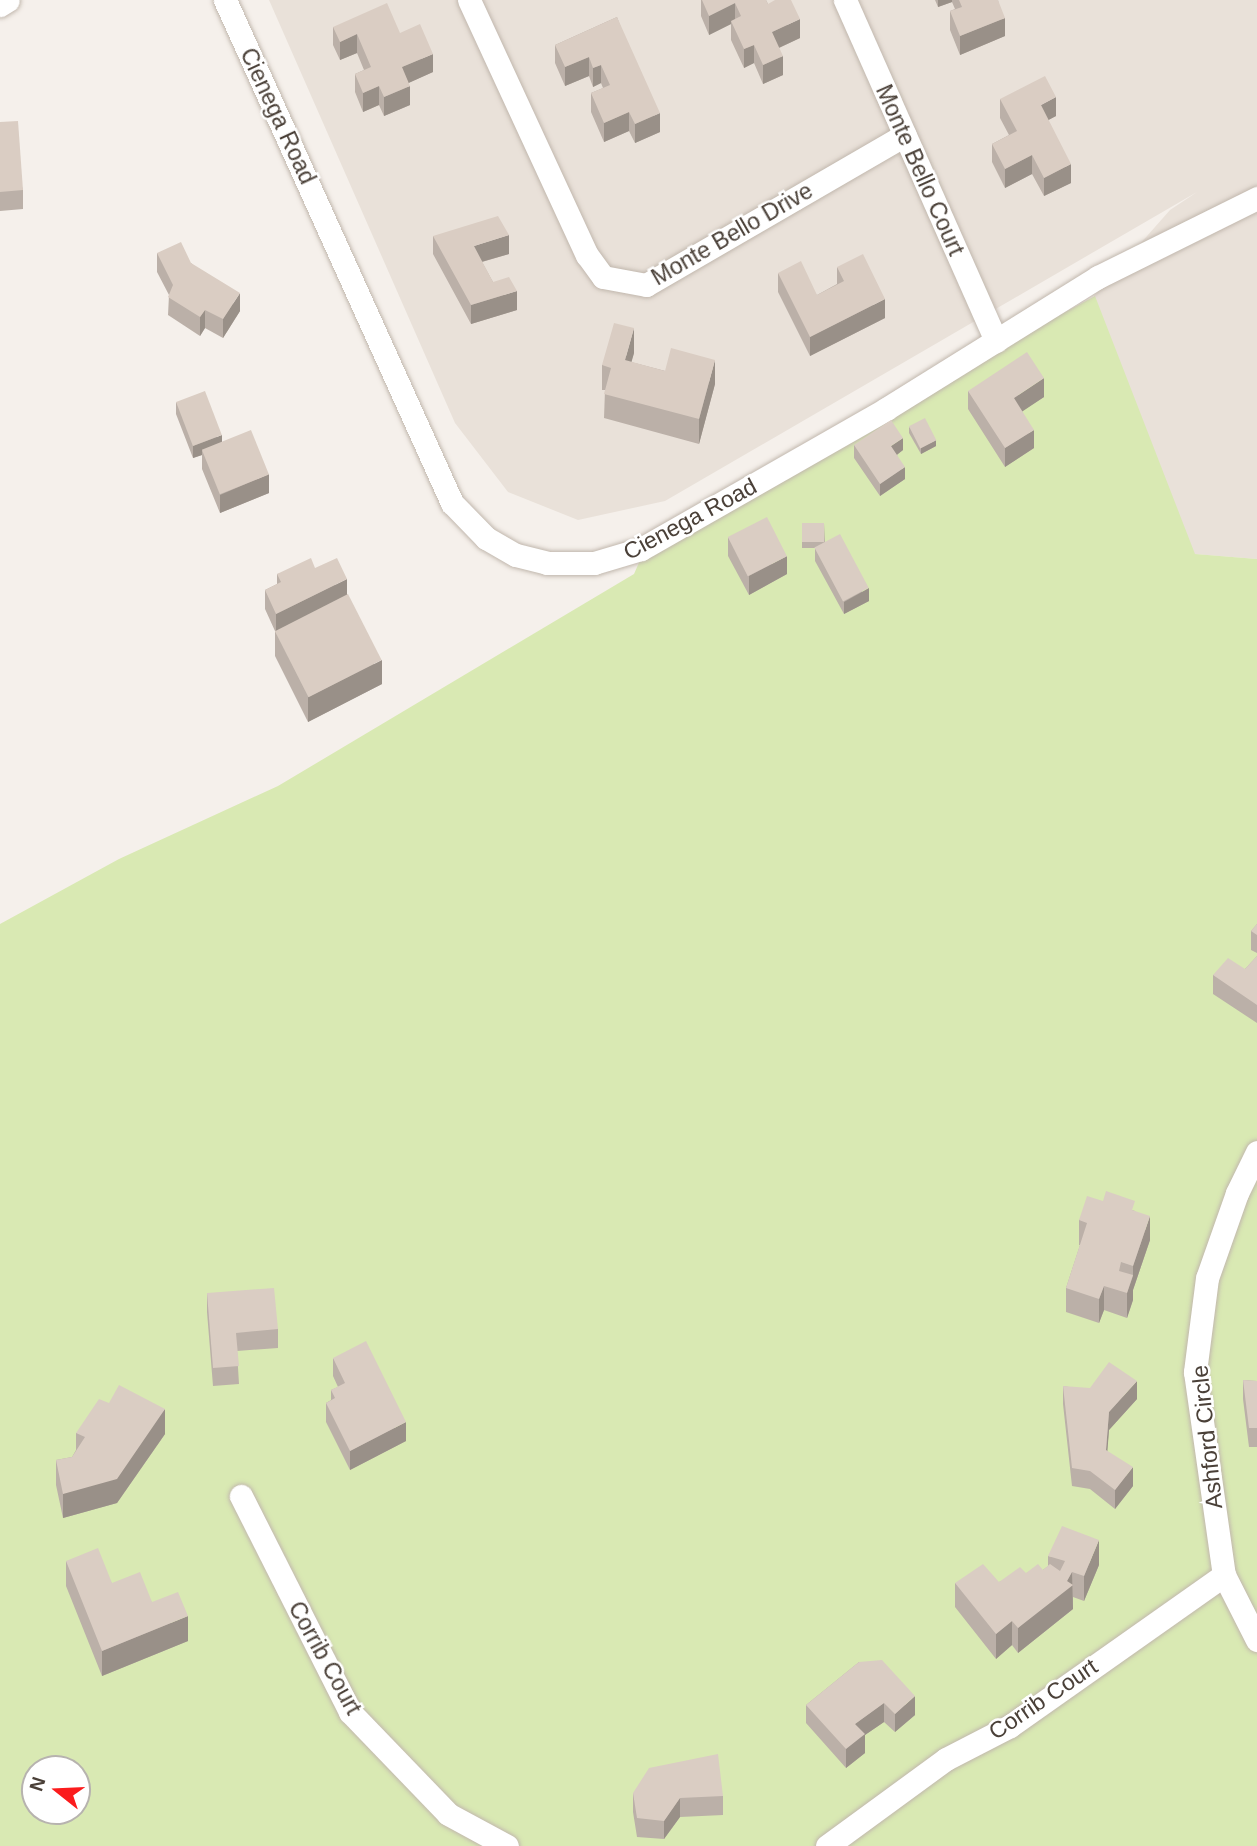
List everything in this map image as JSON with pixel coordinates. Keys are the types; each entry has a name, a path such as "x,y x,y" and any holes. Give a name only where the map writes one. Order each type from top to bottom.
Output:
{"street":[{"path":"0,5 8,0"},
{"name":"Cienega Road","path":"225,0 443,487 471,527 516,555 576,565 640,549 738,496 1166,239 1257,198"},
{"name":"Monte Bello Drive","path":"469,0 587,255 603,277 646,285 905,135"},
{"name":"Monte Bello Court","path":"845,0 996,341"},
{"name":"Ashford Circle","path":"1257,1152 1237,1193 1207,1278 1195,1372 1224,1575 1257,1640"},
{"name":"Corrib Court","path":"241,1496 350,1712 448,1814 507,1846"},
{"name":"Corrib Court","path":"827,1846 946,1759 1010,1726 1224,1575"}],"shaded area":[{"path":"269,0 1257,0 1257,559 1194,554 1094,296 1170,210 1197,192 665,501 578,520 508,492 455,423"}],"green space":[{"path":"1095,296 1195,554 1257,559 1257,1846 0,1846 0,924 119,859 278,786 634,574 651,535"}],"building":[{"path":"702,0 766,0 768,4 775,0 791,0 800,19 772,32 783,56 763,65 754,45 744,49 731,21 741,16 735,3 709,16"},
{"path":"959,0 998,0 1005,18 960,36 950,11 962,7"},
{"path":"387,3 400,33 420,24 433,54 402,67 410,86 384,97 379,86 363,93 355,74 371,67 357,34 340,42 333,27"},
{"path":"617,17 660,113 635,124 629,112 604,123 591,93 610,85 601,65 593,68 589,57 565,67 555,45"},
{"path":"1045,76 1056,97 1041,105 1071,164 1044,178 1032,155 1005,169 992,144 1017,131 1000,99"},
{"path":"18,121 23,190 0,192 0,122"},
{"path":"498,216 509,235 474,246 493,282 509,277 517,291 471,305 433,236"},
{"path":"181,242 191,263 240,293 223,319 205,310 200,317 168,297 173,285 157,253"},
{"path":"863,254 885,299 810,337 778,273 801,261 817,295 844,281 837,267"},
{"path":"614,323 634,328 625,360 665,371 671,348 715,360 699,419 604,394 611,368 602,365"},
{"path":"1027,352 1044,378 1014,398 1034,430 1005,448 968,391"},
{"path":"205,391 222,435 193,446 176,402"},
{"path":"925,418 936,440 920,448 909,426"},
{"path":"891,420 903,438 891,446 905,467 880,484 854,445"},
{"path":"251,430 269,475 220,494 202,450"},
{"path":"767,517 787,556 748,576 728,537"},
{"path":"802,523 824,523 824,542 802,542"},
{"path":"840,534 869,588 843,601 814,548"},
{"path":"311,558 315,568 337,558 347,579 276,614 265,590 281,582 277,574"},
{"path":"348,594 382,660 309,697 275,631"},
{"path":"1257,924 1257,935 1251,931"},
{"path":"1257,956 1257,1005 1213,975 1228,958 1245,969"},
{"path":"1106,1191 1135,1201 1132,1210 1150,1216 1133,1266 1121,1262 1119,1271 1133,1275 1127,1293 1104,1286 1099,1299 1066,1288 1087,1223 1079,1220 1087,1196 1103,1201"},
{"path":"274,1288 278,1329 236,1333 239,1366 213,1368 207,1293"},
{"path":"366,1341 406,1422 350,1451 326,1403 335,1398 331,1390 345,1383 333,1358"},
{"path":"1109,1362 1137,1381 1109,1412 1106,1450 1133,1467 1115,1490 1090,1471 1072,1468 1063,1386 1090,1388"},
{"path":"1243,1380 1257,1381 1257,1428 1249,1428"},
{"path":"119,1385 165,1409 117,1479 63,1494 56,1460 72,1457 85,1437 76,1433 99,1399 109,1403"},
{"path":"1062,1526 1099,1540 1084,1576 1072,1572 1067,1581 1073,1585 1018,1628 1012,1621 996,1634 955,1583 983,1564 999,1582 1020,1567 1026,1573 1038,1564 1043,1570 1050,1564 1060,1571 1065,1561 1048,1556"},
{"path":"98,1548 112,1583 140,1572 152,1602 178,1592 188,1616 102,1651 66,1561"},
{"path":"882,1660 915,1696 895,1714 884,1703 855,1724 865,1734 846,1749 806,1705 859,1662"},
{"path":"718,1754 723,1796 680,1798 664,1821 637,1818 633,1793 649,1768"}]}
